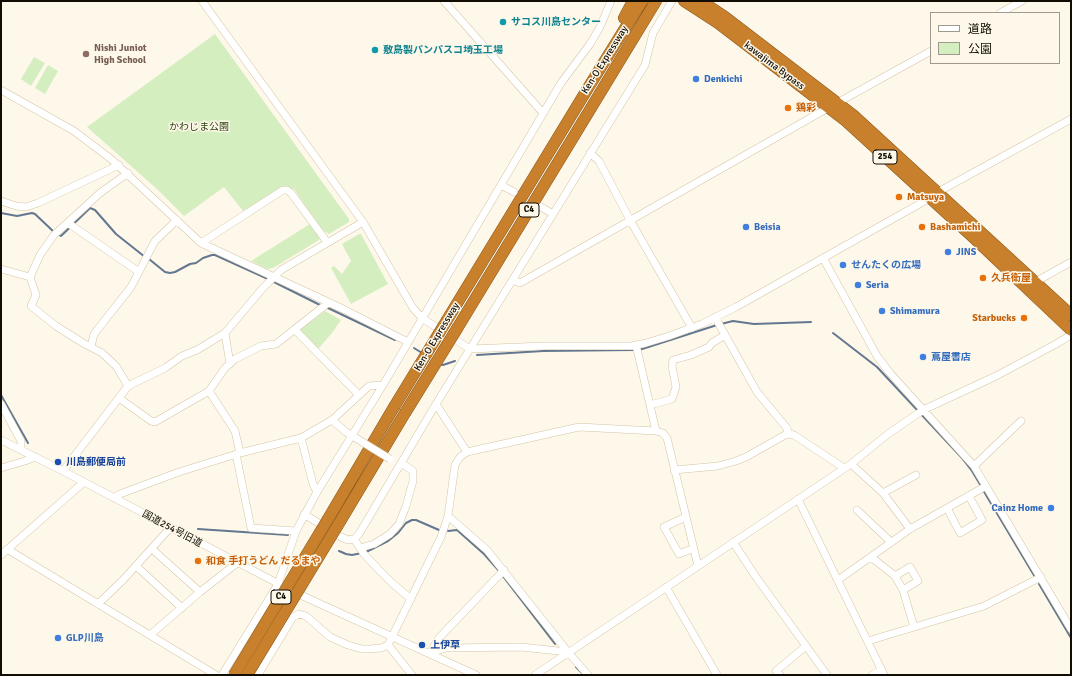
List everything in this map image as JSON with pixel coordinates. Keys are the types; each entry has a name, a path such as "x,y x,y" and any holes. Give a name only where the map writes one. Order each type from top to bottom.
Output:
{"highway":[{"path":"588,88 633,1"},
{"name":"Ken-O Expressway","path":"247,675 333,522 394,408 642,1"},
{"name":"Ken-O Expressway","path":"234,675 405,413 656,1"},
{"name":"C4","path":"622,58 643,33 664,1"},
{"name":"kawajima Bypass","path":"684,1 718,23 833,105 853,115 1071,330"},
{"name":"kawajima Bypass","path":"701,1 725,17 833,105"},
{"name":"kawajima Bypass","path":"934,195 1071,315"}],"street":[{"path":"202,1 363,222 413,308 422,318 470,349 544,346 636,345 692,328 736,307 1071,119"},
{"path":"444,1 543,113"},
{"path":"222,675 278,584 296,531 304,514 383,385 561,83 590,44 600,27 611,1"},
{"path":"304,514 348,540 354,539 363,527 436,404 645,65 653,33 672,1"},
{"path":"1002,12 1022,1"},
{"path":"513,280 520,283 930,52"},
{"path":"1,90 74,131 119,165 201,242 274,277 325,305 408,342"},
{"path":"590,153 599,160 630,220 692,328"},
{"path":"1,200 16,206 26,207 119,165"},
{"path":"128,173 100,193 54,235 40,255 30,277 36,295 31,306 56,326 102,353 116,366 128,386"},
{"path":"501,185 514,192"},
{"path":"201,242 283,190 287,190 291,193 327,242"},
{"path":"541,207 553,214"},
{"path":"91,347 94,334 131,287 155,240 177,220"},
{"path":"63,471 128,386 165,368 182,356 197,350 225,333 240,313 274,277 291,264 363,222"},
{"path":"68,223 139,272"},
{"path":"823,258 877,356 890,373 974,466 1071,629"},
{"path":"1035,282 1071,262"},
{"path":"1,269 30,277"},
{"path":"119,398 151,421 155,422 209,391 230,364 261,346 276,344 325,305"},
{"path":"715,318 757,392 786,427 789,434"},
{"path":"295,330 359,395"},
{"path":"225,333 230,364"},
{"path":"534,675 851,464 888,434 923,410 996,376 1071,335"},
{"path":"650,404 672,399 676,387 672,366 673,360 691,356 726,336"},
{"path":"636,345 656,431"},
{"path":"114,498 120,494 179,472 238,454 301,438 332,420 369,386 383,385"},
{"path":"209,391 235,431 251,528 296,531"},
{"path":"1,404 20,441 22,450"},
{"path":"436,404 467,452"},
{"path":"332,420 352,436 413,471 406,506 399,524 390,534 362,551"},
{"path":"974,466 1021,421"},
{"path":"258,675 292,618 299,614 306,616 330,637 355,648 381,648 388,645 435,551 448,516 455,465 460,457 467,452 579,427 656,431 663,434 666,438 698,566"},
{"path":"674,470 718,466 736,461 789,434 794,435 844,468"},
{"path":"301,438 313,484 317,492"},
{"name":"国道254号旧道","path":"1,440 278,584 476,675"},
{"path":"1,468 35,457"},
{"path":"851,464 883,493 910,529"},
{"path":"883,493 916,475"},
{"path":"1,555 84,482"},
{"path":"838,580 910,529 986,486"},
{"path":"946,508 960,533 982,520 969,496"},
{"path":"798,498 883,672 872,675"},
{"path":"857,510 891,542"},
{"path":"448,516 487,550 502,572 588,675"},
{"path":"686,517 664,527 679,554 694,548"},
{"path":"98,604 136,566 170,528"},
{"path":"354,539 362,551 392,583 411,599"},
{"path":"733,542 756,577 827,675"},
{"path":"7,549 216,675"},
{"path":"152,549 200,592"},
{"path":"871,557 895,576 903,590 914,627"},
{"path":"150,635 200,592 237,563"},
{"path":"136,566 182,608"},
{"path":"895,576 910,567 918,582 903,590"},
{"path":"430,653 439,638 502,572"},
{"path":"868,642 984,606 1041,578"},
{"path":"666,587 717,675"},
{"path":"388,645 412,675"},
{"path":"780,675 776,671 806,646"},
{"path":"430,653 446,648 521,648 568,652"}],"green space":[{"name":"かわじま公園","path":"215,34 349,219 349,222 329,234 322,230 294,189 284,186 243,211 224,187 184,216 158,190 87,127"},
{"path":"34,57 45,63 31,86 21,79"},
{"path":"48,65 58,71 45,94 35,88"},
{"path":"310,224 320,237 319,240 273,268 267,269 251,261"},
{"path":"361,234 388,284 351,304 331,268 334,266 342,274 351,261 342,244"},
{"path":"325,311 341,320 318,349 301,331 301,329"}],"waterway":[{"path":"58,234 61,236 90,208 95,210 116,234 145,257"},
{"path":"1,213 17,216 32,213 35,214 54,232"},
{"path":"149,259 165,272 170,273 190,264 196,263 203,258 215,255 268,279"},
{"path":"272,281 322,306"},
{"path":"326,307 395,340"},
{"path":"721,324 733,321 754,324 811,322"},
{"path":"639,350 717,325"},
{"path":"833,333 877,367 962,458 981,486"},
{"path":"414,348 422,353"},
{"path":"477,355 543,351 634,350"},
{"path":"439,364 443,365 455,361"},
{"path":"1,395 28,443"},
{"path":"983,490 1035,577"},
{"path":"366,552 388,541 398,533 406,523 412,520 416,520 439,530"},
{"path":"198,529 288,535"},
{"path":"448,531 457,530 484,554 500,572"},
{"path":"339,551 352,555 362,553"},
{"path":"502,575 555,644"},
{"path":"1039,584 1071,638"},
{"path":"576,667 582,673"}],"place":[{"name":"サコス川島センター","path":"503,22"},
{"name":"敷島製パンパスコ埼玉工場","path":"375,50"},
{"name":"Nishi Juniot High School","path":"86,54"},
{"name":"Denkichi","path":"696,79"},
{"name":"鶏彩","path":"788,108"},
{"name":"Matsuya","path":"899,197"},
{"name":"Beisia","path":"746,227"},
{"name":"Bashamichi","path":"922,227"},
{"name":"JINS","path":"948,252"},
{"name":"せんたくの広場","path":"843,265"},
{"name":"久兵衛屋","path":"983,278"},
{"name":"Seria","path":"858,285"},
{"name":"Shimamura","path":"882,311"},
{"name":"Starbucks","path":"1024,318"},
{"name":"蔦屋書店","path":"923,357"},
{"name":"川島郵便局前","path":"58,462"},
{"name":"Cainz Home","path":"1051,508"},
{"name":"和食 手打うどん だるまや","path":"198,561"},
{"name":"GLP川島","path":"58,638"},
{"name":"上伊草","path":"422,645"}]}
